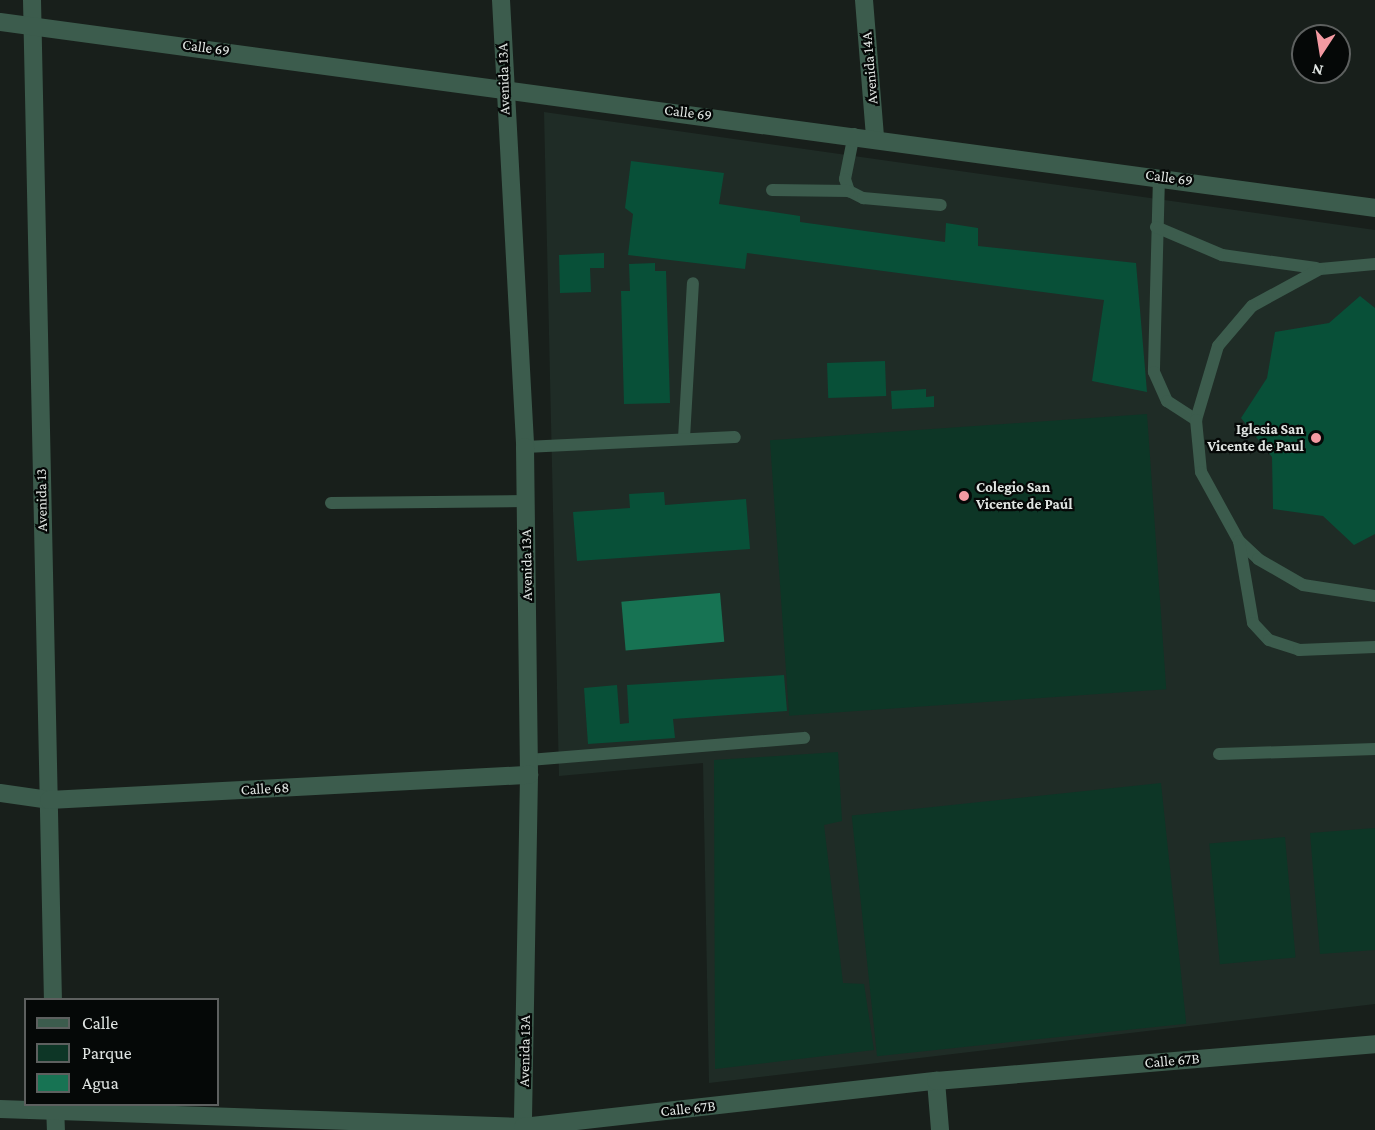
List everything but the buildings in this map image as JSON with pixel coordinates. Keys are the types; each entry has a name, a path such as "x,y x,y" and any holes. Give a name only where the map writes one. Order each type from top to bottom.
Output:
{"street":[{"name":"Avenida 13","path":"32,0 53,998"},
{"name":"Avenida 13A","path":"501,0 525,447 529,767 523,1129"},
{"name":"Avenida 14A","path":"864,0 875,137"},
{"name":"Calle 69","path":"0,22 854,134 1375,208"},
{"name":"Calle 68","path":"0,793 49,800 529,767"},
{"name":"Calle 67B","path":"0,1109 55,1107 244,1125 523,1129 936,1081 1375,1044"},
{"path":"936,1081 940,1130"},
{"path":"55,1107 56,1130"}],"lane":[{"path":"849,191 845,179 854,134"},
{"path":"1159,177 1154,372 1167,401 1196,420"},
{"path":"772,190 849,191 862,198 941,205"},
{"path":"1156,226 1222,255 1320,269 1375,264"},
{"path":"1320,269 1272,290 1233,324 1207,369 1196,420 1202,472 1239,541 1253,623 1269,640 1299,650 1375,646"},
{"path":"684,438 693,283"},
{"path":"525,447 735,437"},
{"path":"331,503 526,501"},
{"path":"1239,541 1303,585 1375,596"},
{"path":"529,767 804,738"},
{"path":"1219,754 1375,749"}],"shaded area":[{"name":"Colegio San Vicente de Paúl","path":"544,112 1375,230 1375,1004 709,1083 703,763 559,776"}],"green space":[{"path":"1147,414 1166,689 789,716 770,440"},
{"path":"838,752 842,821 824,825 843,983 864,984 874,1050 715,1069 714,760"},
{"path":"1161,783 1186,1024 877,1056 852,816"},
{"path":"1375,828 1375,950 1320,954 1310,833"},
{"path":"1285,837 1296,958 1220,964 1209,844"}],"water":[{"path":"720,593 724,642 626,650 621,602"}],"place":[{"name":"Iglesia San Vicente de Paul","path":"1316,438"},
{"name":"Colegio San Vicente de Paúl","path":"964,496"}]}
